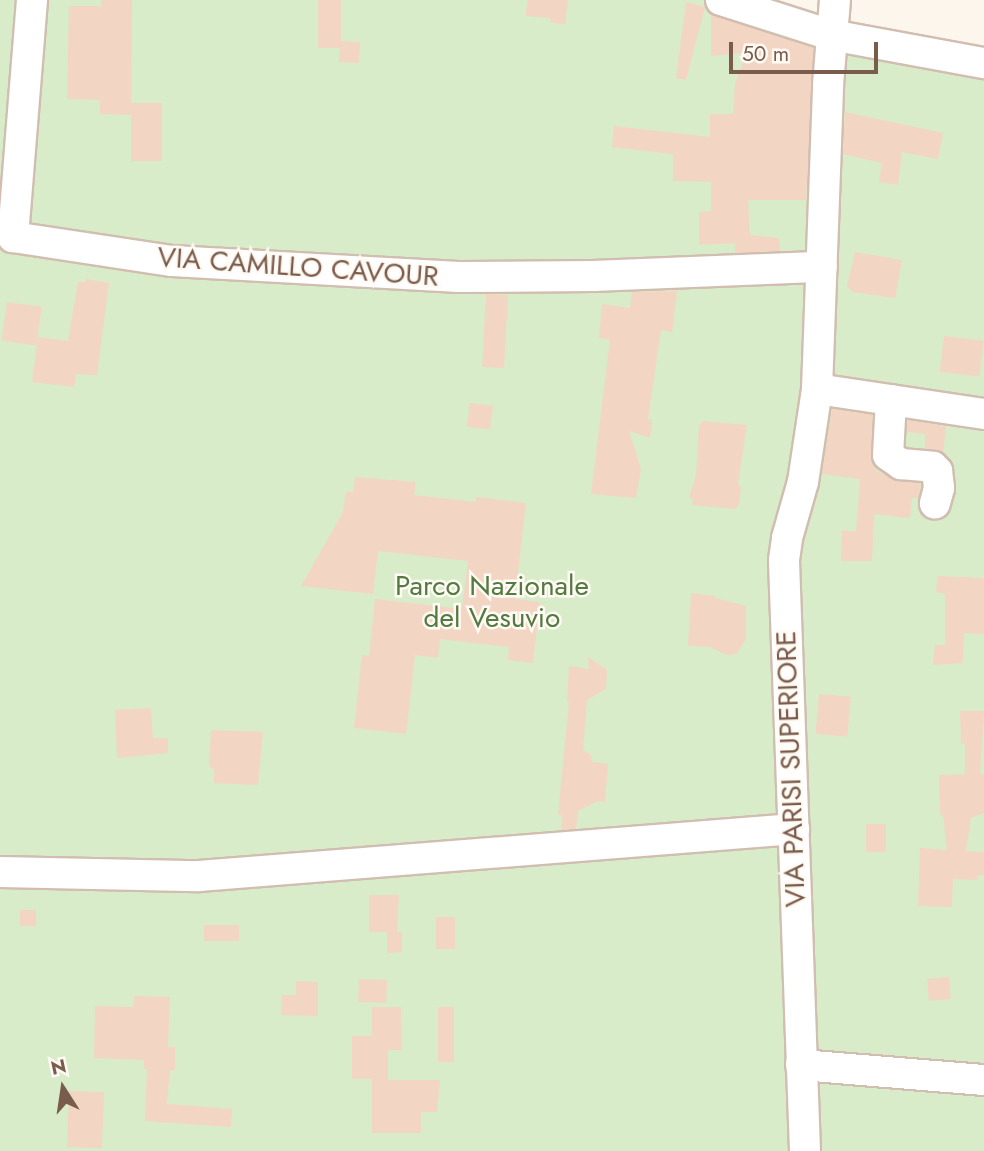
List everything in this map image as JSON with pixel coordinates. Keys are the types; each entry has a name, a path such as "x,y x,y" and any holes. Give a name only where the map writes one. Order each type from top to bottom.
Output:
{"street":[{"name":"VIA CAMILLO CAVOUR","path":"32,0 6,237 172,261 458,277 593,276 822,267"},
{"path":"721,0 831,35 984,63"},
{"name":"VIA PARISI SUPERIORE","path":"805,1151 784,560 787,538 803,482 817,389 831,35 835,0"},
{"path":"817,389 984,414"},
{"path":"891,400 876,456 901,464 933,467 937,471 939,488 935,503"},
{"path":"0,873 199,876 794,829"},
{"path":"801,1065 984,1080"}],"green space":[{"name":"Parco Nazionale del Vesuvio","path":"0,0 708,0 984,52 984,1151 0,1151"}],"building":[{"path":"101,0 132,0 131,103 162,103 162,161 131,161 131,115 100,114 100,100 67,99 69,6 101,6"},
{"path":"318,0 341,0 341,48 318,48"},
{"path":"528,0 568,0 565,24 551,23 550,18 525,16"},
{"path":"686,2 705,7 686,80 676,78"},
{"path":"711,14 814,48 806,200 748,200 750,235 779,238 780,251 735,253 735,243 699,245 699,212 711,211 711,182 673,181 673,154 612,147 614,126 710,137 710,114 733,114 735,84 746,53 711,56"},
{"path":"340,41 360,42 359,63 339,62"},
{"path":"845,112 943,133 938,159 902,152 898,185 879,182 882,163 843,154"},
{"path":"855,252 902,260 895,298 852,292 847,286"},
{"path":"86,279 109,283 97,375 76,374 74,387 32,382 38,337 68,341 78,282 86,282"},
{"path":"677,291 672,332 661,330 648,419 652,420 650,438 629,431 641,469 636,498 591,494 610,340 599,338 602,304 630,308 632,292"},
{"path":"486,294 508,295 504,368 482,367"},
{"path":"7,302 42,307 36,345 2,341"},
{"path":"944,336 984,341 979,377 940,372"},
{"path":"470,403 493,406 490,430 467,427"},
{"path":"832,409 873,415 871,454 876,471 899,481 921,483 918,498 912,498 910,518 874,514 872,561 841,561 842,530 856,532 860,479 822,474"},
{"path":"907,420 946,426 943,454 925,449 925,434 907,432"},
{"path":"703,421 747,425 738,483 741,488 739,504 735,509 692,505 693,499 689,498 696,475 699,425"},
{"path":"355,477 416,482 414,495 476,502 476,497 526,503 515,599 540,602 533,663 508,660 509,647 440,639 438,658 415,655 406,734 354,728 362,655 369,656 375,599 462,609 468,561 378,551 373,594 301,586 343,512 346,492 353,492"},
{"path":"938,576 984,578 984,634 964,633 963,663 933,665 935,645 945,645 945,594 936,592"},
{"path":"691,593 715,596 746,606 746,639 736,654 727,655 710,647 688,646"},
{"path":"588,657 607,670 606,689 587,700 583,750 591,755 592,762 608,764 605,802 598,801 578,811 576,829 561,830 562,816 558,814 569,702 569,666 589,669"},
{"path":"819,694 851,697 847,737 816,734"},
{"path":"151,708 153,738 168,738 168,753 117,758 115,710"},
{"path":"960,711 984,711 980,774 984,774 984,813 971,818 966,851 984,852 984,875 977,875 977,880 953,879 952,907 918,906 920,848 947,850 943,815 940,815 939,775 965,774 965,744 961,744"},
{"path":"211,730 263,732 258,785 214,783 214,770 209,766"},
{"path":"866,824 886,824 886,852 866,852"},
{"path":"369,895 399,895 397,932 402,932 402,952 387,953 387,932 369,932"},
{"path":"20,910 36,910 36,926 20,926"},
{"path":"436,917 455,917 455,949 436,949"},
{"path":"204,925 239,925 239,941 204,941"},
{"path":"949,977 951,999 929,1001 927,979"},
{"path":"359,979 387,980 386,1003 358,1002"},
{"path":"296,981 318,982 318,1016 281,1015 282,995 296,995"},
{"path":"134,996 170,997 168,1047 175,1047 175,1070 170,1070 167,1104 232,1109 231,1127 145,1121 147,1069 144,1069 144,1060 94,1058 95,1006 133,1007"},
{"path":"372,1007 401,1007 402,1050 388,1050 388,1080 440,1080 437,1112 421,1112 421,1133 372,1133 372,1079 352,1079 352,1036 372,1036"},
{"path":"438,1007 454,1007 454,1062 438,1062"},
{"path":"69,1091 104,1092 102,1148 67,1147"}]}
